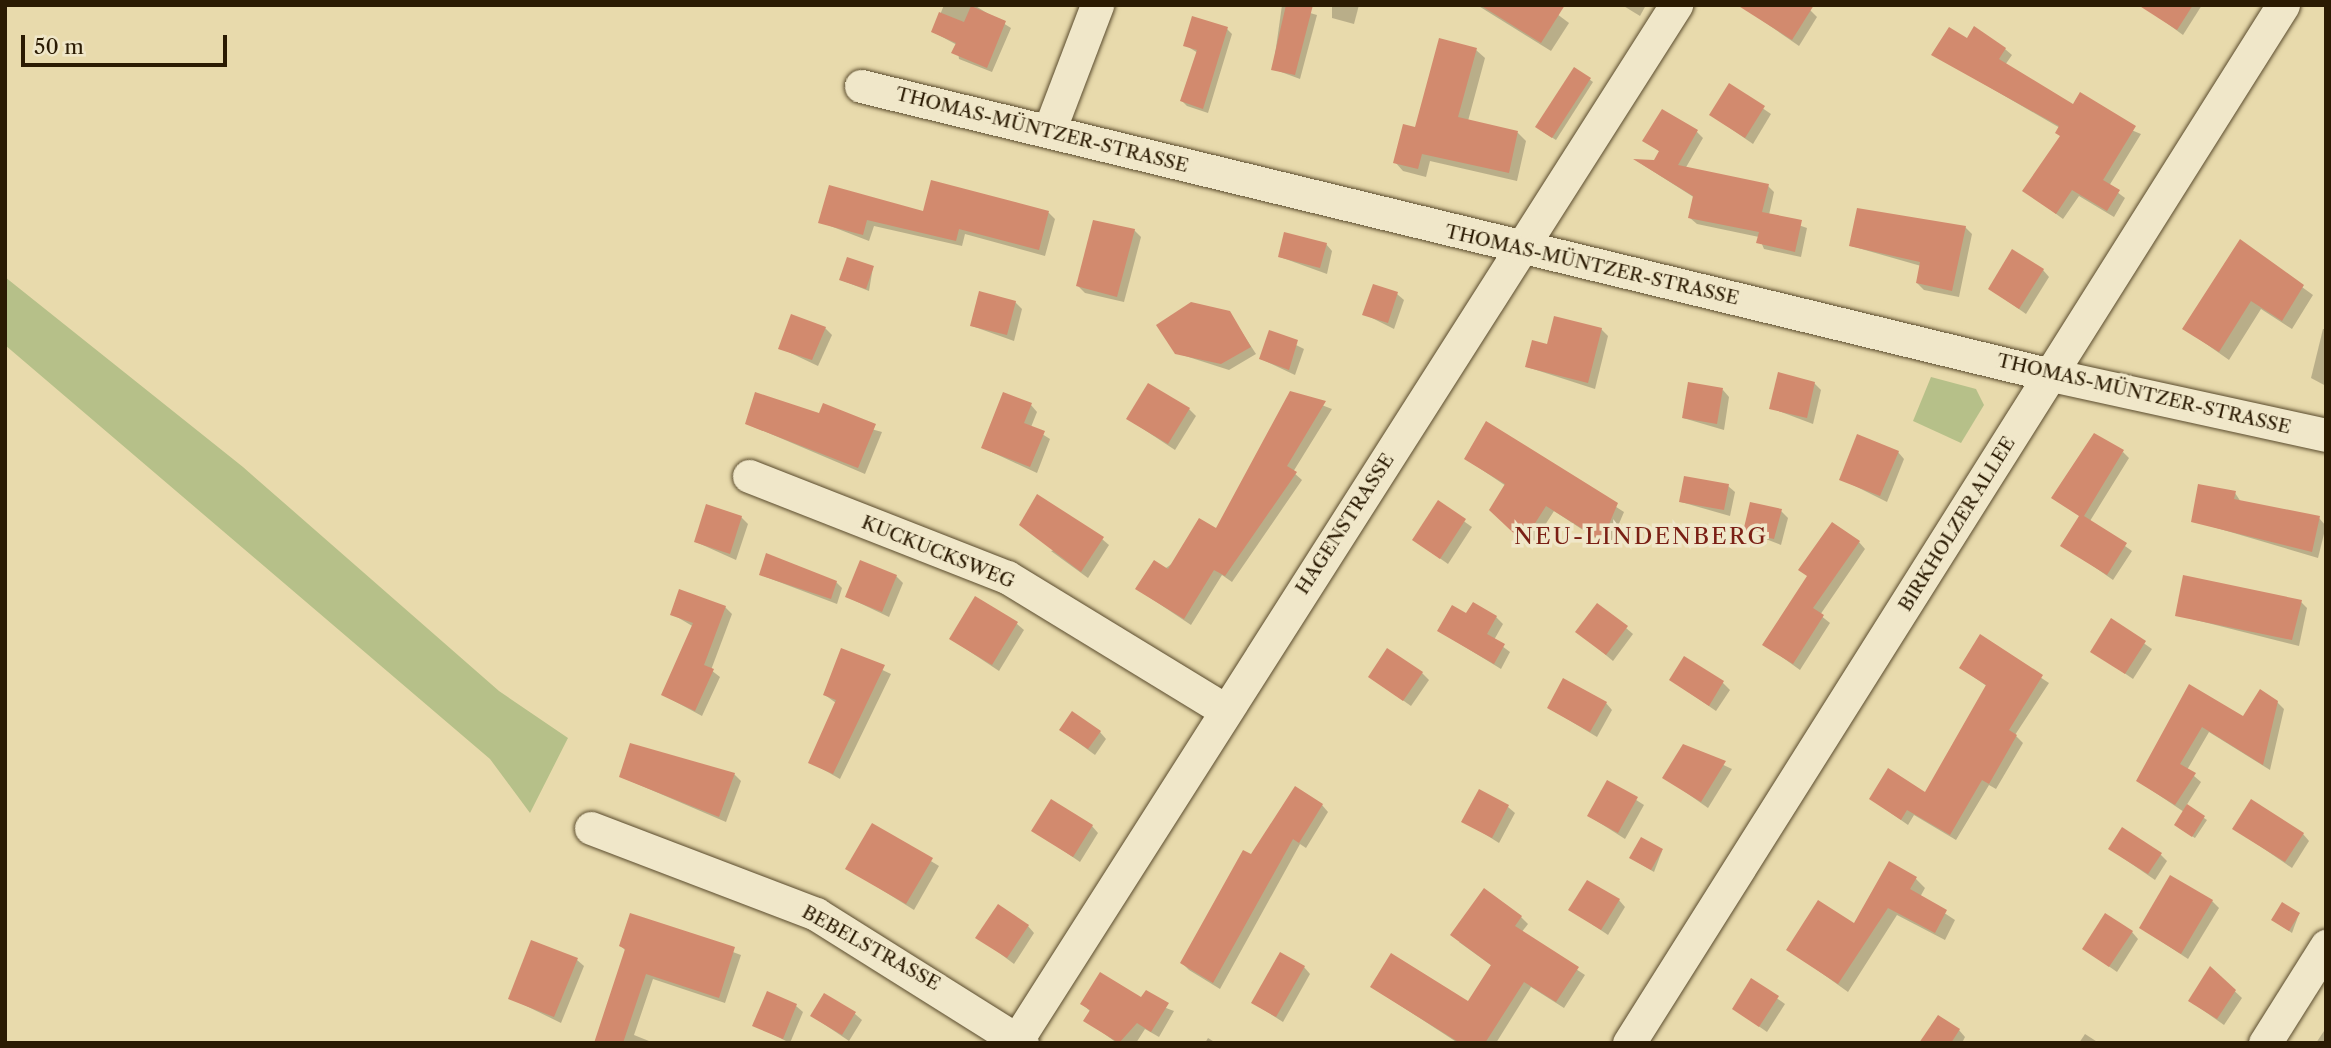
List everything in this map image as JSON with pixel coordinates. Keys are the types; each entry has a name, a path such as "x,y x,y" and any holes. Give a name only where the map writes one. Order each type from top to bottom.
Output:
{"street":[{"path":"1049,131 1097,5"},
{"name":"HAGENSTRASSE","path":"1018,1042 1225,710 1676,5"},
{"name":"BIRKHOLZER ALLEE","path":"1629,1043 2283,5"},
{"name":"THOMAS-MÜNTZER-STRASSE","path":"861,86 2051,375 2326,435"},
{"name":"KUCKUCKSWEG","path":"749,477 1007,577 1225,710"},
{"name":"BEBELSTRASSE","path":"591,828 816,914 1018,1042"},
{"path":"2265,1043 2326,946"}],"green space":[{"path":"5,277 243,467 499,691 568,738 530,813 490,759 5,345"},
{"path":"1931,377 1976,389 1984,405 1961,443 1913,421"}],"building":[{"path":"1286,5 1313,5 1295,75 1271,70"},
{"path":"1480,5 1565,5 1541,43"},
{"path":"1737,5 1814,5 1792,40"},
{"path":"2138,5 2193,5 2177,30"},
{"path":"971,6 1006,21 987,68 951,53 956,43 931,32 939,12 964,22"},
{"path":"1192,16 1228,27 1203,109 1180,101 1197,50 1183,46"},
{"path":"1974,26 2006,48 1999,59 2073,104 2080,92 2136,126 2103,180 2120,190 2107,211 2072,190 2056,214 2022,191 2060,136 2055,133 2059,126 1931,55 1949,27 1967,38"},
{"path":"1439,38 1477,48 1458,117 1518,131 1509,173 1422,154 1418,169 1393,163 1403,124 1415,127"},
{"path":"1574,67 1591,78 1552,138 1535,127"},
{"path":"1729,83 1765,106 1745,138 1709,115"},
{"path":"1662,109 1698,130 1678,165 1769,184 1762,212 1802,220 1795,252 1756,243 1759,232 1688,218 1693,196 1633,159 1654,160 1659,151 1642,141"},
{"path":"931,180 1049,211 1039,250 959,229 956,241 867,220 863,235 818,223 829,185 923,211"},
{"path":"1857,208 1966,226 1952,291 1916,283 1920,262 1849,246"},
{"path":"1093,220 1135,229 1117,297 1076,286"},
{"path":"1284,232 1327,243 1320,268 1278,257"},
{"path":"2240,239 2304,285 2282,321 2251,301 2219,352 2182,329"},
{"path":"2012,249 2044,269 2019,309 1988,289"},
{"path":"847,257 874,266 866,289 839,280"},
{"path":"1373,284 1398,292 1388,323 1362,315"},
{"path":"979,291 1016,301 1007,335 970,326"},
{"path":"1191,302 1230,311 1251,347 1221,364 1175,354 1156,325"},
{"path":"791,314 826,327 812,360 778,349"},
{"path":"1554,316 1602,328 1588,383 1525,367 1532,340 1547,344"},
{"path":"1269,330 1298,340 1289,370 1259,359"},
{"path":"1778,372 1815,382 1807,418 1769,409"},
{"path":"1688,382 1723,388 1717,424 1682,418"},
{"path":"1148,383 1190,408 1168,444 1126,419"},
{"path":"1290,391 1326,401 1287,466 1297,472 1225,576 1214,570 1184,619 1135,589 1154,560 1168,569 1199,518 1216,528"},
{"path":"755,392 819,413 823,403 876,424 858,468 745,424"},
{"path":"1003,392 1032,403 1024,423 1045,431 1030,467 981,448"},
{"path":"1486,421 1618,503 1602,541 1546,506 1523,542 1489,510 1505,484 1464,459"},
{"path":"2094,433 2124,450 2084,516 2127,543 2107,575 2060,546 2079,516 2051,498"},
{"path":"1857,434 1899,451 1880,496 1839,480"},
{"path":"1684,476 1729,484 1724,510 1679,502"},
{"path":"2198,484 2236,491 2234,499 2320,516 2312,552 2191,522"},
{"path":"1037,494 1104,537 1081,572 1019,525"},
{"path":"1438,500 1466,519 1440,559 1412,540"},
{"path":"1750,502 1782,509 1774,539 1743,532"},
{"path":"706,504 742,516 730,554 694,542"},
{"path":"1832,522 1860,541 1813,608 1824,615 1793,664 1762,645 1807,576 1798,570"},
{"path":"766,553 837,581 831,599 759,575"},
{"path":"860,560 897,575 882,612 845,597"},
{"path":"2183,575 2302,600 2292,640 2175,616"},
{"path":"679,589 726,606 704,665 714,669 695,711 661,695 693,623 670,615"},
{"path":"975,596 1018,622 992,665 949,639"},
{"path":"1473,602 1497,616 1487,634 1505,644 1494,664 1437,631 1452,605 1466,613"},
{"path":"1597,603 1628,626 1606,655 1575,632"},
{"path":"2111,618 2146,641 2125,674 2090,652"},
{"path":"1980,634 2043,675 2009,730 2017,735 1989,784 1982,780 1950,835 1907,810 1901,820 1869,799 1888,768 1925,792 1986,685 1959,668"},
{"path":"841,648 885,665 833,774 808,763 836,700 823,695"},
{"path":"1387,648 1423,672 1403,701 1368,677"},
{"path":"1684,656 1724,681 1709,706 1669,680"},
{"path":"1563,678 1607,702 1590,732 1547,708"},
{"path":"2189,684 2243,716 2260,689 2278,701 2263,765 2202,727 2180,764 2196,773 2175,805 2136,781"},
{"path":"1072,711 1101,731 1088,749 1059,730"},
{"path":"630,743 735,773 719,817 619,777"},
{"path":"1683,744 1726,761 1701,802 1662,778"},
{"path":"1607,780 1638,797 1618,833 1587,816"},
{"path":"1295,786 1323,804 1299,843 1293,839 1213,983 1180,963 1243,850 1251,854"},
{"path":"1479,789 1509,805 1492,838 1461,822"},
{"path":"1051,799 1093,825 1073,857 1031,831"},
{"path":"2251,799 2304,833 2285,862 2232,829"},
{"path":"2187,804 2205,816 2192,837 2174,825"},
{"path":"872,823 933,858 906,904 845,869"},
{"path":"2122,827 2162,853 2148,874 2108,849"},
{"path":"1641,837 1663,849 1651,870 1629,858"},
{"path":"1889,861 1917,877 1910,889 1947,910 1935,933 1888,908 1838,984 1786,950 1818,900 1854,923"},
{"path":"2170,875 2213,900 2181,954 2139,928"},
{"path":"1587,880 1620,899 1601,930 1568,910"},
{"path":"1484,888 1522,916 1515,926 1579,967 1556,1002 1524,982 1485,1043 1460,1043 1370,987 1391,953 1468,1001 1491,965 1450,935"},
{"path":"2282,902 2300,913 2289,931 2271,920"},
{"path":"998,904 1029,925 1007,958 975,938"},
{"path":"630,913 735,947 719,998 646,974 623,1043 594,1043 625,949 619,946"},
{"path":"2105,913 2133,931 2109,967 2082,949"},
{"path":"531,940 578,958 554,1017 508,999"},
{"path":"1280,952 1305,966 1276,1017 1251,1003"},
{"path":"2210,966 2236,990 2217,1019 2188,1001"},
{"path":"1100,972 1141,997 1146,990 1169,1003 1151,1032 1137,1023 1119,1043 1083,1021 1090,1010 1080,1004"},
{"path":"1751,978 1779,996 1759,1027 1732,1009"},
{"path":"767,991 797,1004 783,1039 752,1026"},
{"path":"824,993 856,1012 842,1035 810,1016"},
{"path":"1938,1015 1960,1029 1951,1043 1919,1043"}],"district":[{"name":"NEU-LINDENBERG","path":"1641,536"}]}
